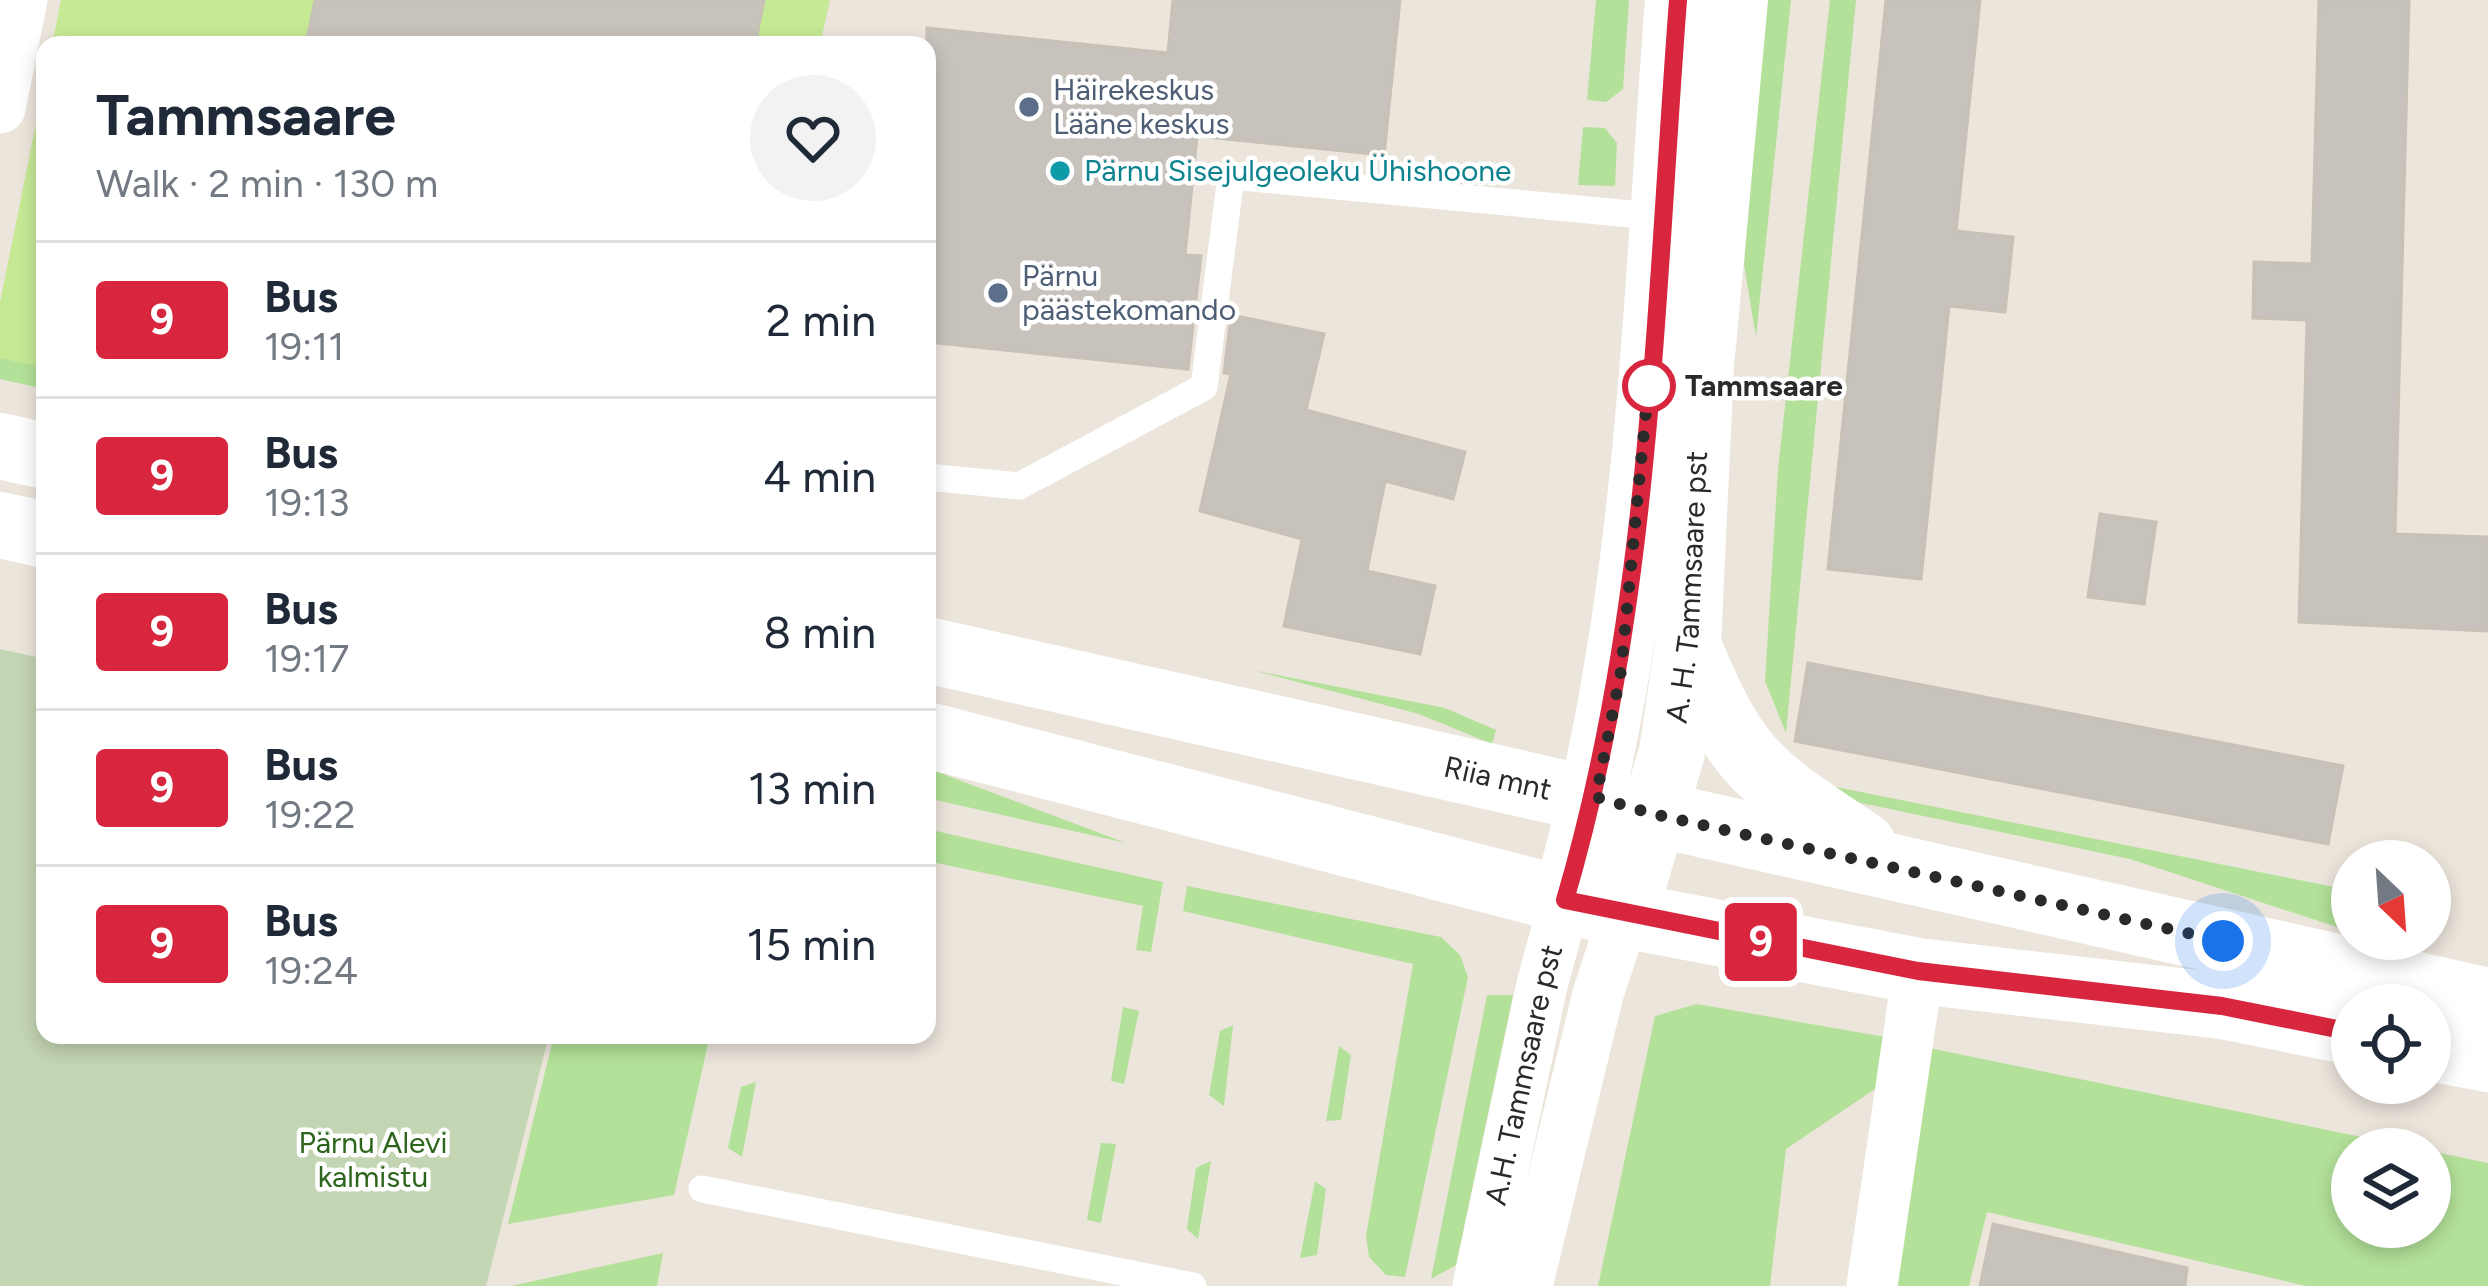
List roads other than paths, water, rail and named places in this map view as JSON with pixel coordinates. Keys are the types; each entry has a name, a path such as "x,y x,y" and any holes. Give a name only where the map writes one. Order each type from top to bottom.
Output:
{"main road":[{"name":"A. H. Tammsaare pst","path":"1624,806 1621,671 1635,558 1678,0"},
{"name":"A. H. Tammsaare pst","path":"1624,806 1672,752 1688,644 1701,366 1736,0"},
{"path":"0,446 36,454"},
{"path":"0,525 36,533"},
{"path":"1688,644 1720,722 1745,759 1796,804 1895,867"},
{"name":"Riia mnt","path":"936,652 2488,1001"},
{"path":"936,737 1594,908 1918,971 2222,1006 2331,1028"},
{"name":"A.H. Tammsaare pst","path":"1594,908 1624,806"},
{"path":"2451,1052 2488,1059"}],"street":[{"path":"0,108 12,18"},
{"name":"A.H. Tammsaare pst","path":"1478,1286 1542,985 1594,908"},
{"name":"A.H. Tammsaare pst","path":"1527,1286 1598,994 1594,908"},
{"path":"1872,1286 1918,971"}],"lane":[{"path":"936,478 1019,486 1204,387 1231,176 1662,217"},
{"path":"702,1189 1147,1282 1192,1286"}],"place":[{"name":"Häirekeskus Lääne keskus","path":"1029,107"},
{"name":"Pärnu Sisejulgeoleku Ühishoone","path":"1060,171"},
{"name":"Pärnu päästekomando","path":"998,293"},
{"name":"Tammsaare","path":"1649,386"}],"park label":[{"name":"Pärnu Alevi kalmistu","path":"373,1160"}]}
